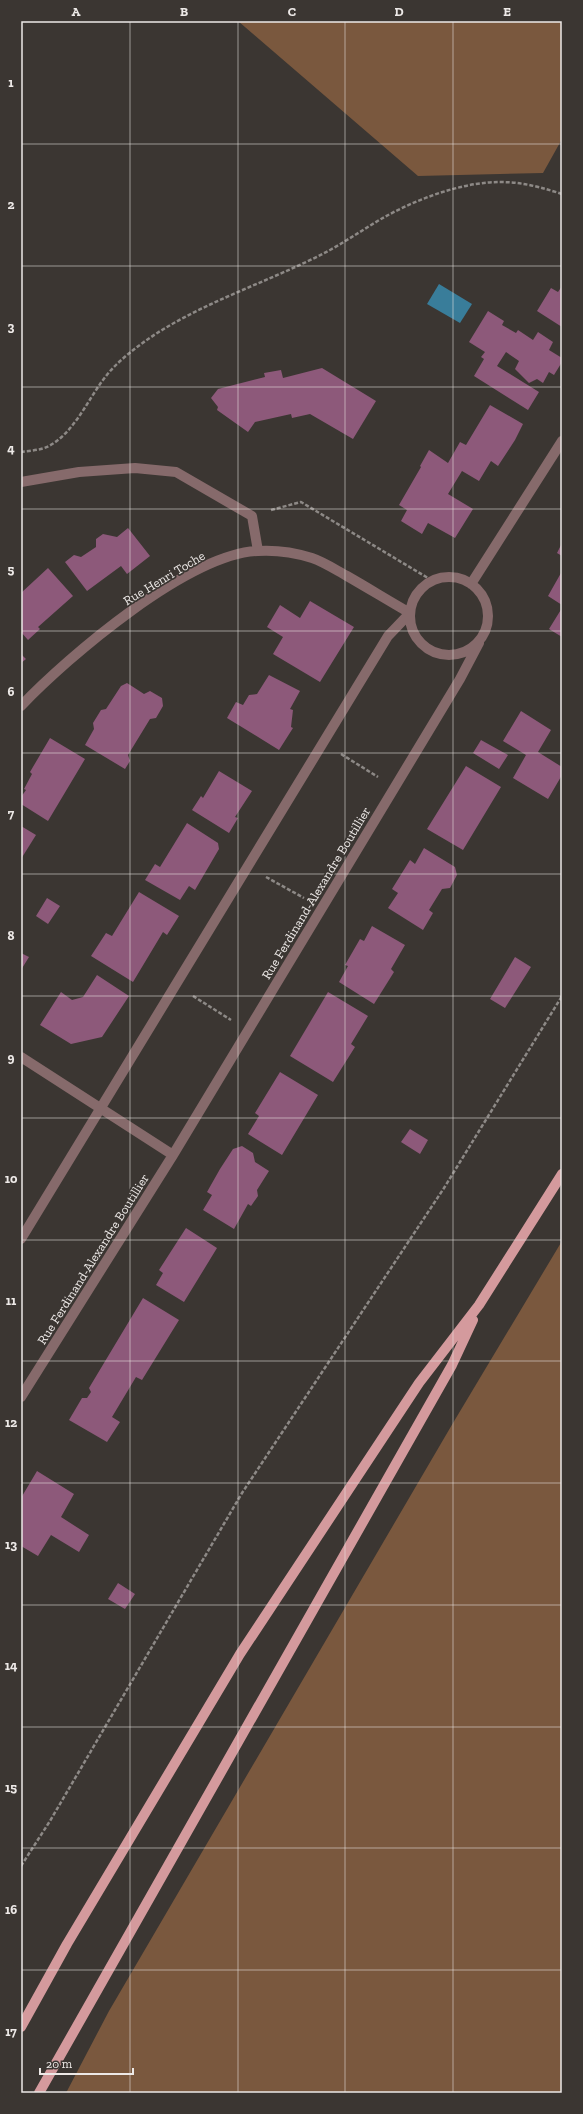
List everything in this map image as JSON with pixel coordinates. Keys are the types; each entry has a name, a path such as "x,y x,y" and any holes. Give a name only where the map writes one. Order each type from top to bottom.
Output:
{"main road":[{"path":"21,2027 67,1944 240,1654 419,1383 479,1305 562,1174"},
{"path":"39,2093 452,1365 479,1305"}],"street":[{"path":"471,584 562,440"},
{"path":"21,482 79,472 135,468 176,472 252,516 258,551"},
{"name":"Rue Henri Toche","path":"21,706 43,683 90,642 143,604 208,564 233,556 258,551 313,558 410,613"},
{"path":"21,1239 388,636 410,613 417,594 424,586 433,581 452,577 471,584 484,597 488,613 487,629 479,643 470,650 457,655 446,656 434,653 422,645 414,634 410,613"},
{"name":"Rue Ferdinand-Alexandre Boutillier","path":"21,1397 173,1155 460,679 479,643"},
{"path":"21,1058 173,1155"}],"path":[{"path":"21,452 49,446 59,438 78,417 117,364 163,331 208,305 263,282 331,250 403,207 458,188 495,182 512,181 531,184 562,194"},
{"path":"252,516 301,502 433,581"},
{"path":"323,744 395,787"},
{"path":"249,866 322,908"},
{"path":"176,985 248,1030"},
{"path":"21,1866 50,1821 126,1693 242,1493 444,1188 562,996"}],"shaded area":[{"path":"238,21 562,21 562,139 543,173 418,176"},
{"path":"562,1241 562,2093 66,2093 109,2011 453,1423"}],"water":[{"path":"439,284 472,304 460,323 427,304"}],"building":[{"path":"562,286 562,327 537,311 551,288 558,292"},
{"path":"488,311 504,321 502,325 516,333 518,330 533,340 538,332 553,342 549,350 562,358 562,362 554,375 549,372 543,383 537,379 529,383 515,369 519,361 506,352 497,366 539,392 528,410 474,376 484,359 481,357 485,352 469,342"},
{"path":"322,368 376,401 353,439 310,414 292,418 291,414 255,422 248,432 217,410 218,407 211,398 218,389 265,377 264,373 281,370 283,378"},
{"path":"490,405 523,424 515,440 498,466 491,461 479,481 462,471 448,494 473,509 455,538 428,523 422,534 401,521 407,510 399,505 429,450 448,463 460,442 466,445"},
{"path":"128,528 150,556 127,574 121,566 87,591 65,562 74,555 81,557 96,547 96,539 103,534 117,537"},
{"path":"562,543 562,556 557,553"},
{"path":"48,568 73,596 38,627 40,629 28,640 21,632 21,593"},
{"path":"561,573 562,574 562,605 548,596"},
{"path":"310,601 354,627 320,682 273,654 283,637 267,627 280,605 300,618"},
{"path":"562,608 562,637 549,629"},
{"path":"21,654 26,659 21,663"},
{"path":"269,675 300,691 290,709 293,710 291,727 293,728 279,750 227,718 236,702 243,705 249,695 257,694"},
{"path":"127,683 144,694 150,691 162,698 163,706 156,718 150,719 128,755 130,761 125,769 85,745 94,729 93,723 101,710 106,709 121,686"},
{"path":"521,711 551,730 538,752 562,767 562,775 548,799 513,778 526,755 503,741"},
{"path":"50,738 85,759 48,821 21,804 21,797 26,790 24,789 32,774 30,772"},
{"path":"481,740 508,755 499,769 473,753"},
{"path":"466,766 501,787 463,850 427,829"},
{"path":"219,771 252,791 235,817 238,818 229,833 192,810 201,796 203,798"},
{"path":"187,823 218,843 219,849 195,890 189,886 180,900 145,880 155,864 160,867"},
{"path":"21,826 36,835 21,859"},
{"path":"424,848 455,867 457,875 450,888 442,889 429,910 433,913 423,930 388,908 398,893 392,889 410,860 415,864"},
{"path":"139,892 179,916 167,935 163,932 133,982 91,956 106,933 112,936"},
{"path":"47,898 60,906 48,924 36,916"},
{"path":"372,926 405,945 391,969 394,972 374,1004 339,982 348,966 345,965 360,939 364,941"},
{"path":"21,953 29,957 21,970"},
{"path":"515,957 531,967 505,1008 490,999"},
{"path":"97,975 129,996 102,1037 71,1044 40,1025 61,992 72,1000 83,997"},
{"path":"328,992 368,1016 351,1044 355,1047 333,1082 290,1056"},
{"path":"280,1072 318,1095 282,1155 248,1134 259,1116 255,1113"},
{"path":"410,1129 428,1140 420,1154 401,1142"},
{"path":"242,1146 253,1153 255,1162 269,1171 257,1190 258,1196 251,1206 248,1204 234,1229 203,1210 212,1195 207,1192 220,1169 233,1149"},
{"path":"186,1228 217,1248 184,1302 156,1285 163,1273 159,1270"},
{"path":"143,1298 179,1320 142,1380 136,1377 112,1417 120,1422 107,1442 69,1420 82,1398 87,1398 91,1392 89,1388"},
{"path":"37,1471 74,1494 61,1517 89,1535 79,1552 51,1535 38,1556 21,1546 21,1498"},
{"path":"118,1583 135,1594 125,1609 108,1599"}]}
